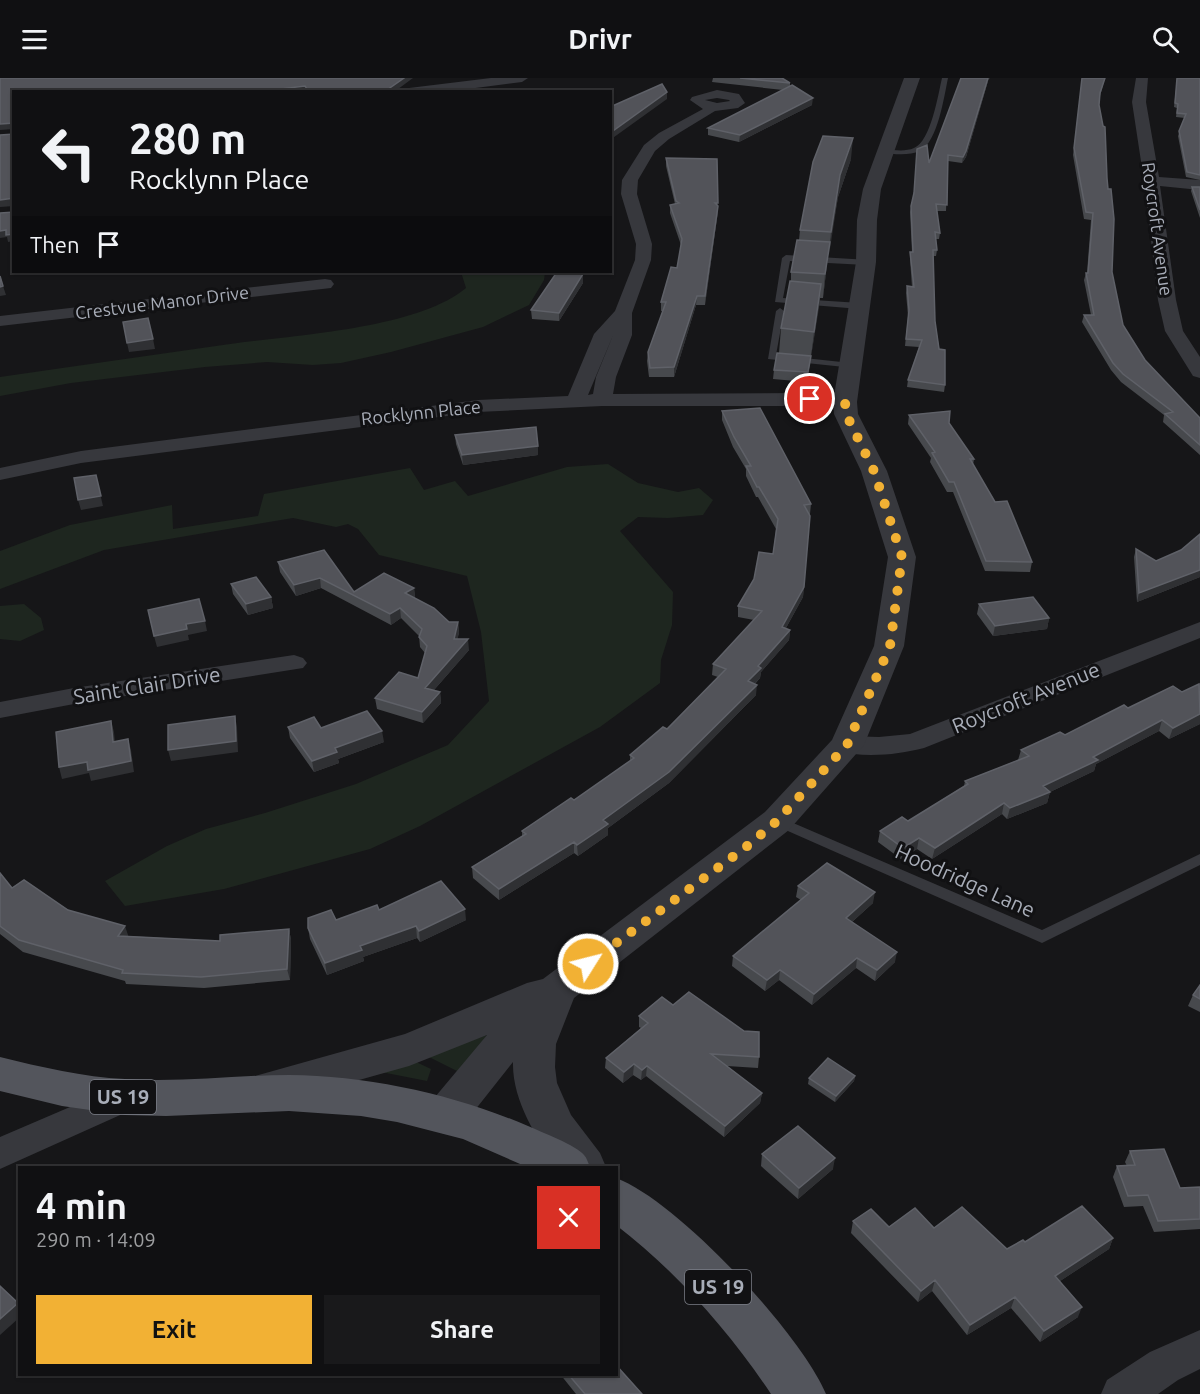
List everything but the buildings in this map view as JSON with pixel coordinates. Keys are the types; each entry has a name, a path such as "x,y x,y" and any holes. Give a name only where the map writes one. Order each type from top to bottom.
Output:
{"main road":[{"name":"US 19","path":"0,1074 41,1085 126,1097 172,1098 247,1094 335,1096 376,1101 445,1116 519,1143 566,1166"},
{"name":"US 19","path":"618,1200 676,1244 713,1280 745,1317 801,1394"}],"street":[{"path":"440,88 452,85 461,78"},
{"path":"424,90 522,78"},
{"path":"445,1116 513,1033 562,984 715,872 777,821 847,745 890,646 902,557 874,471 846,414 845,402 866,262 867,220 872,189 912,78"},
{"name":"Roycroft Avenue","path":"1142,78 1138,102 1152,181 1167,300 1174,331 1200,372"},
{"path":"602,400 606,377 623,335 623,313 643,260 644,243 629,194 630,180 649,148 664,136 708,112 711,107"},
{"path":"1152,181 1200,185"},
{"name":"Crestvue Manor Drive","path":"0,321 325,284"},
{"path":"576,401 603,334 623,313"},
{"path":"595,351 616,353"},
{"name":"Rocklynn Place","path":"0,474 81,457 478,406 602,400 810,399 845,402"},
{"name":"Roycroft Avenue","path":"847,745 879,746 914,742 1200,630"},
{"name":"Saint Clair Drive","path":"0,710 294,663"},
{"path":"247,1094 409,1049 462,1029 562,984"},
{"path":"562,984 541,1027 534,1050 535,1074 550,1119 564,1143 583,1166"},
{"path":"0,1154 126,1097"},
{"path":"1122,1394 1164,1366 1200,1349"}],"lane":[{"path":"885,151 907,152 922,146 930,134 945,78"},
{"path":"860,306 778,300 786,258 866,262"},
{"path":"780,311 771,357 851,366"},
{"name":"Hoodridge Lane","path":"777,821 1042,937 1200,859"}],"shaded area":[{"path":"461,273 545,273 544,280 529,305 483,327 391,352 341,363 313,365 267,362 205,367 71,383 0,396 0,377 354,328 417,313 444,302 466,288"},
{"path":"608,464 638,483 678,492 699,488 713,500 703,515 668,518 638,517 620,531 673,592 672,625 661,660 660,683 600,727 420,826 370,849 224,889 125,906 105,881 167,846 206,829 356,784 448,745 489,701 481,632 467,576 379,555 358,529 348,524 336,527 293,518 104,550 0,589 0,551 70,525 172,505 173,529 258,516 264,494 410,468 424,490 455,481 468,496 567,467"},
{"path":"24,604 41,618 44,630 20,641 0,639 0,606"},
{"path":"487,1035 461,1073 427,1056"},
{"path":"414,1061 431,1069 427,1081 376,1071"}],"route":[{"path":"588,964 715,872 777,821 847,745 890,646 902,557 874,471 846,414 845,402 810,399"}]}
